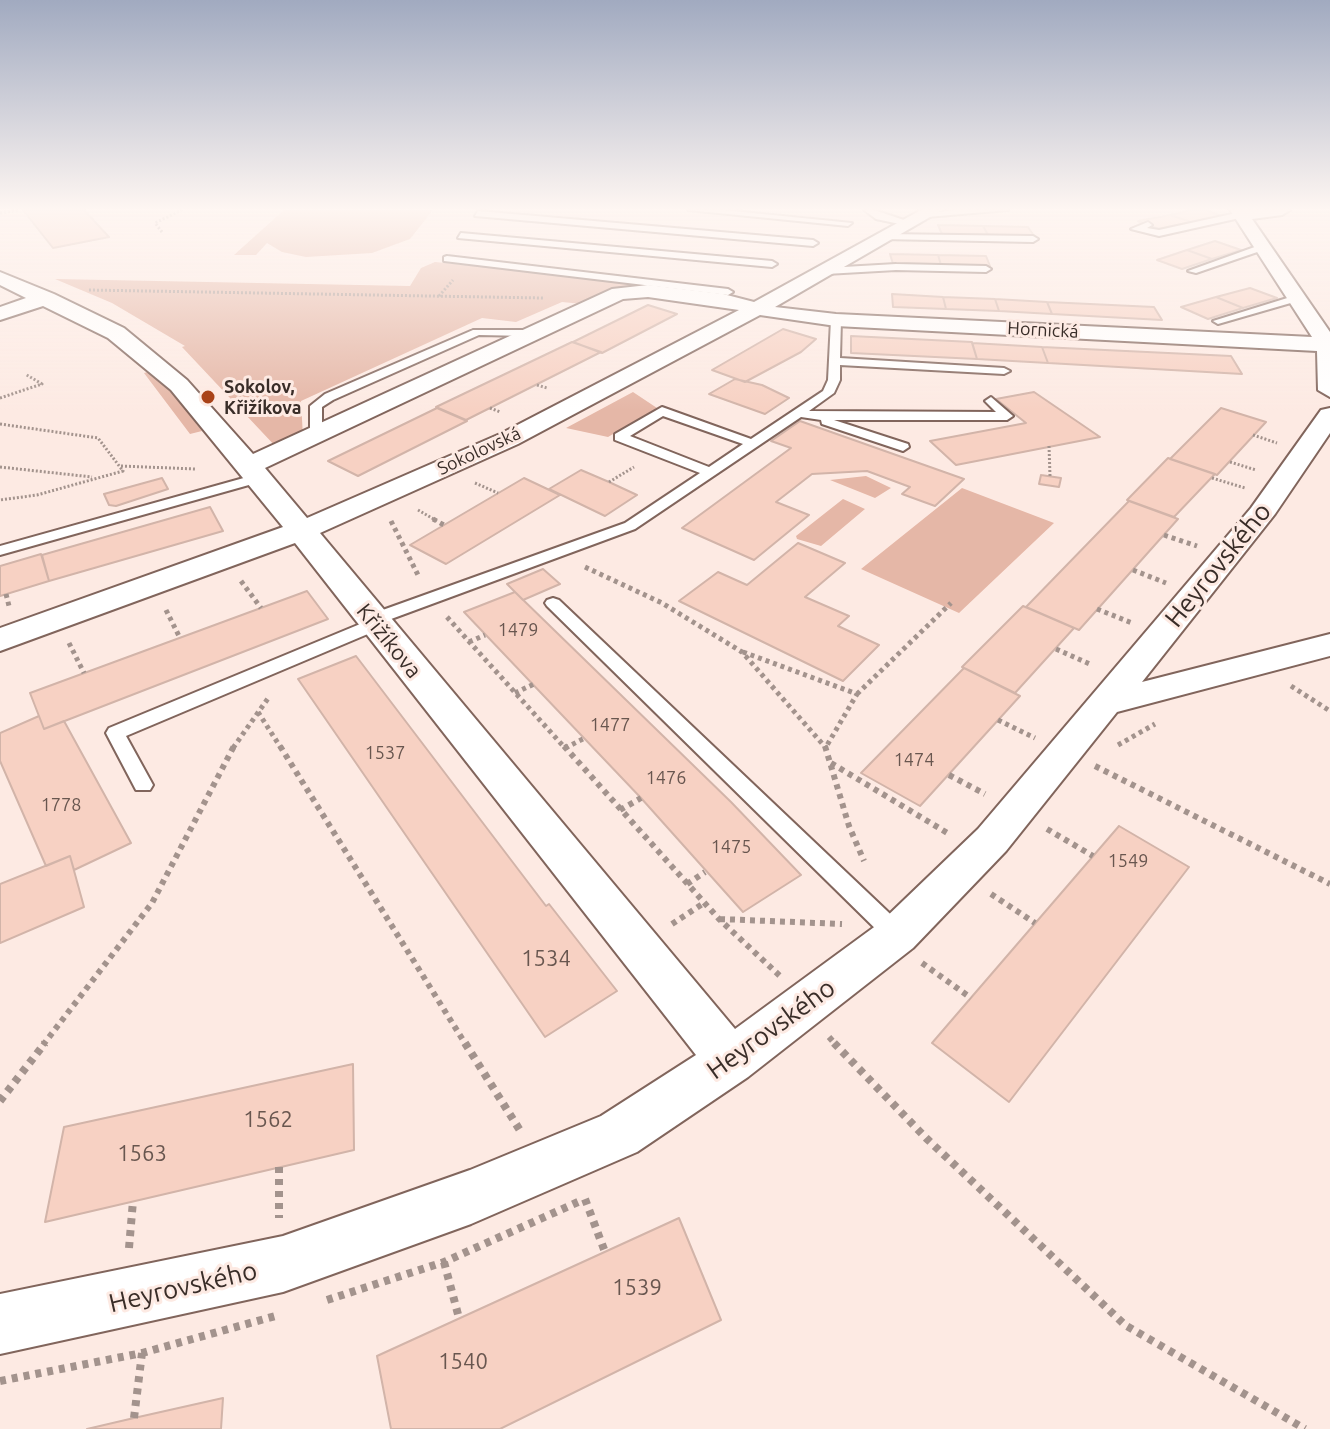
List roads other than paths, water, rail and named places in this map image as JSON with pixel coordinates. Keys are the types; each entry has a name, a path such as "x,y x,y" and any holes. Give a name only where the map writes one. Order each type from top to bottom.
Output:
{"street":[{"name":"Sokolovská","path":"0,640 301,531 509,439 815,277"},
{"path":"1283,277 1329,345 1330,390"},
{"name":"Křižíkova","path":"0,278 116,333 159,366 254,472 731,1061"},
{"name":"Hornická","path":"254,472 316,434 600,299 619,293 648,291 723,300 836,320 1329,345"},
{"path":"3,311 47,298"},
{"name":"Heyrovského","path":"0,1324 283,1264 471,1197 619,1134 909,948 992,840 1053,744 1261,514 1330,415"},
{"path":"1102,687 1330,645"}],"lane":[{"path":"598,277 728,292"},
{"path":"1218,321 1297,298"},
{"path":"143,785 115,733 299,658 430,599 630,526 754,444 806,414 832,387 836,320"},
{"path":"835,361 1004,371"},
{"path":"806,414 1007,416 991,401"},
{"path":"711,472 620,437 662,411 754,444"},
{"path":"806,414 903,447"},
{"path":"0,551 254,472"},
{"path":"553,603 909,948"}],"place":[{"name":"Sokolov, Křižíkova","path":"208,397"}]}
